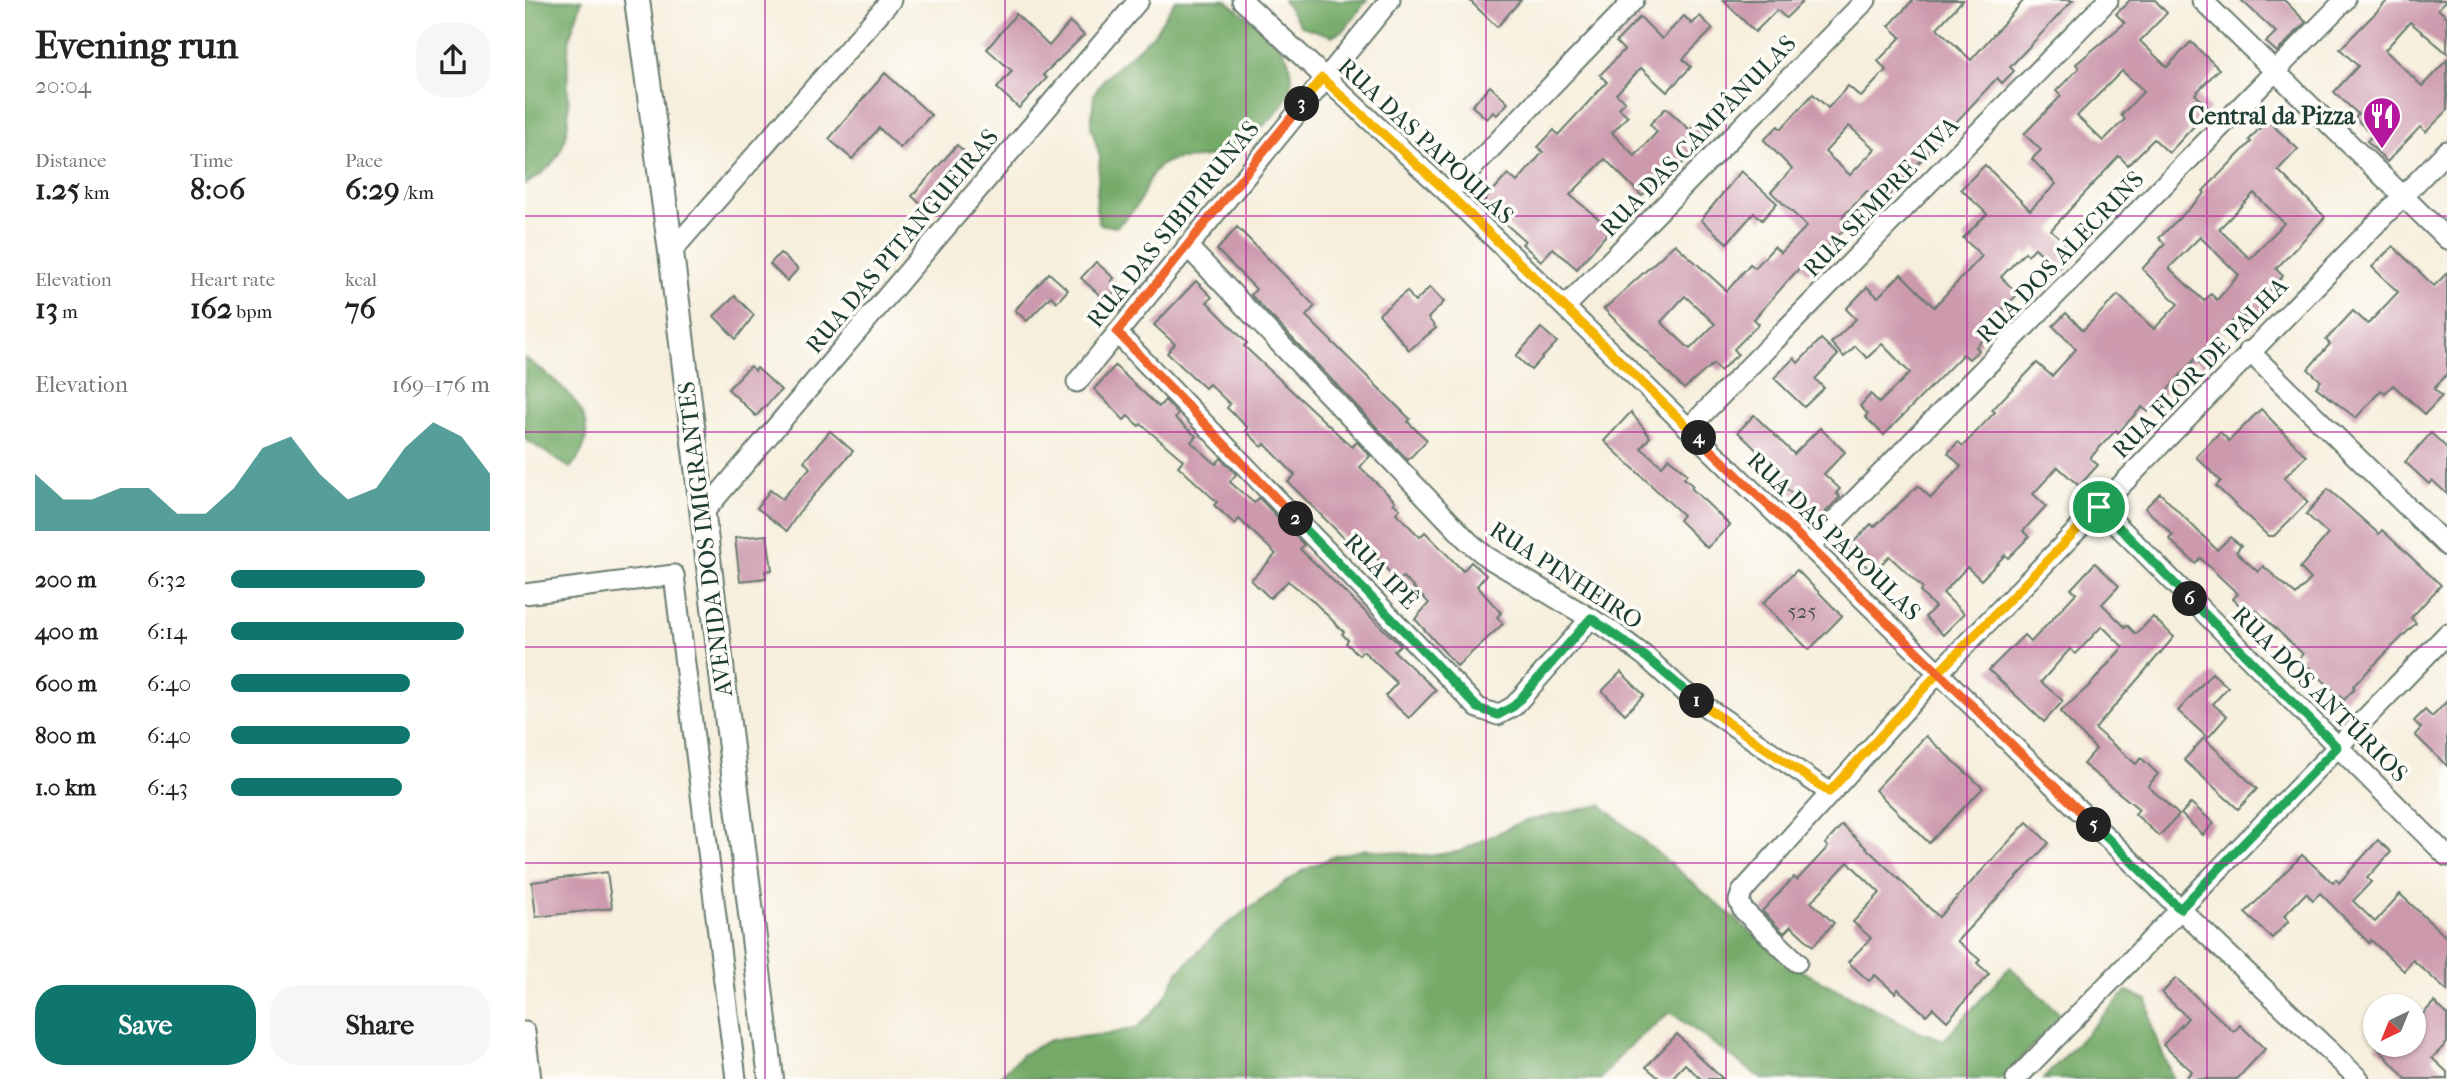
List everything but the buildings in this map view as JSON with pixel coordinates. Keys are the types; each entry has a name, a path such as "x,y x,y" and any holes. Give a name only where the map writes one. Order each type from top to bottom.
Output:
{"street":[{"path":"671,252 891,0"},
{"name":"RUA DAS PITANGUEIRAS","path":"702,514 1139,0"},
{"name":"RUA DAS PAPOULAS","path":"1242,0 1322,78 1448,193 2180,909 2359,1079"},
{"name":"RUA DAS SIBIPIRUNAS","path":"1077,382 1322,78 1390,0"},
{"path":"1448,193 1634,0"},
{"name":"RUA DAS CAMPÂNULAS","path":"1565,307 1866,0"},
{"name":"RUA SEMPRE VIVA","path":"1689,428 2108,0"},
{"path":"2203,0 2447,239"},
{"name":"RUA DOS ALECRINS","path":"1809,547 2345,0"},
{"name":"AVENIDA DOS IMIGRANTES","path":"637,1 671,252 771,1079"},
{"name":"RUA FLOR DE PALHA","path":"1797,962 1742,910 1739,901 1742,891 1939,672 2249,351 2447,151"},
{"name":"RUA PINHEIRO","path":"1187,246 1469,542 1487,557 1591,618 1646,657 1683,691 1829,792"},
{"name":"RUA IPÊ","path":"1117,332 1478,708 1498,715 1514,706 1591,618"},
{"path":"2249,351 2447,546"},
{"name":"RUA DOS ANTÚRIOS","path":"2099,507 2447,856"},
{"path":"525,594 674,575 736,1079"},
{"path":"2015,1079 2447,634"},
{"path":"525,1032 531,1079"}],"green space":[{"path":"525,0 582,0 570,37 565,137 558,155 545,170 525,184"},
{"path":"1175,0 1226,0 1280,46 1291,71 1290,88 1283,104 1257,131 1241,142 1210,156 1163,164 1154,171 1138,204 1125,219 1116,227 1099,224 1096,208 1100,157 1091,126 1094,94 1104,79 1154,34"},
{"path":"1283,0 1367,0 1345,29 1332,36 1301,26"},
{"path":"525,358 567,392 584,420 586,435 582,451 570,468 525,439"},
{"path":"1601,805 1788,964 1916,1030 1944,1040 2010,967 2061,1015 2002,1079 1762,1079 1670,1012 1624,1051 1601,1079 997,1079 1023,1054 1050,1040 1109,1034 1138,1027 1163,1001 1178,972 1222,928 1302,871 1334,856 1367,849 1428,856 1461,851 1521,822"},
{"path":"2127,991 2147,1000 2153,1031 2173,1079 2043,1079"}],"place":[{"name":"Central da Pizza","path":"2382,150"}],"route":[{"path":"2099,507 1939,672 1829,792 1683,691 1646,657 1591,618 1514,706 1498,715 1478,708 1117,332 1322,78 1448,193 1939,672 2180,909 2337,747 2099,507"}]}
